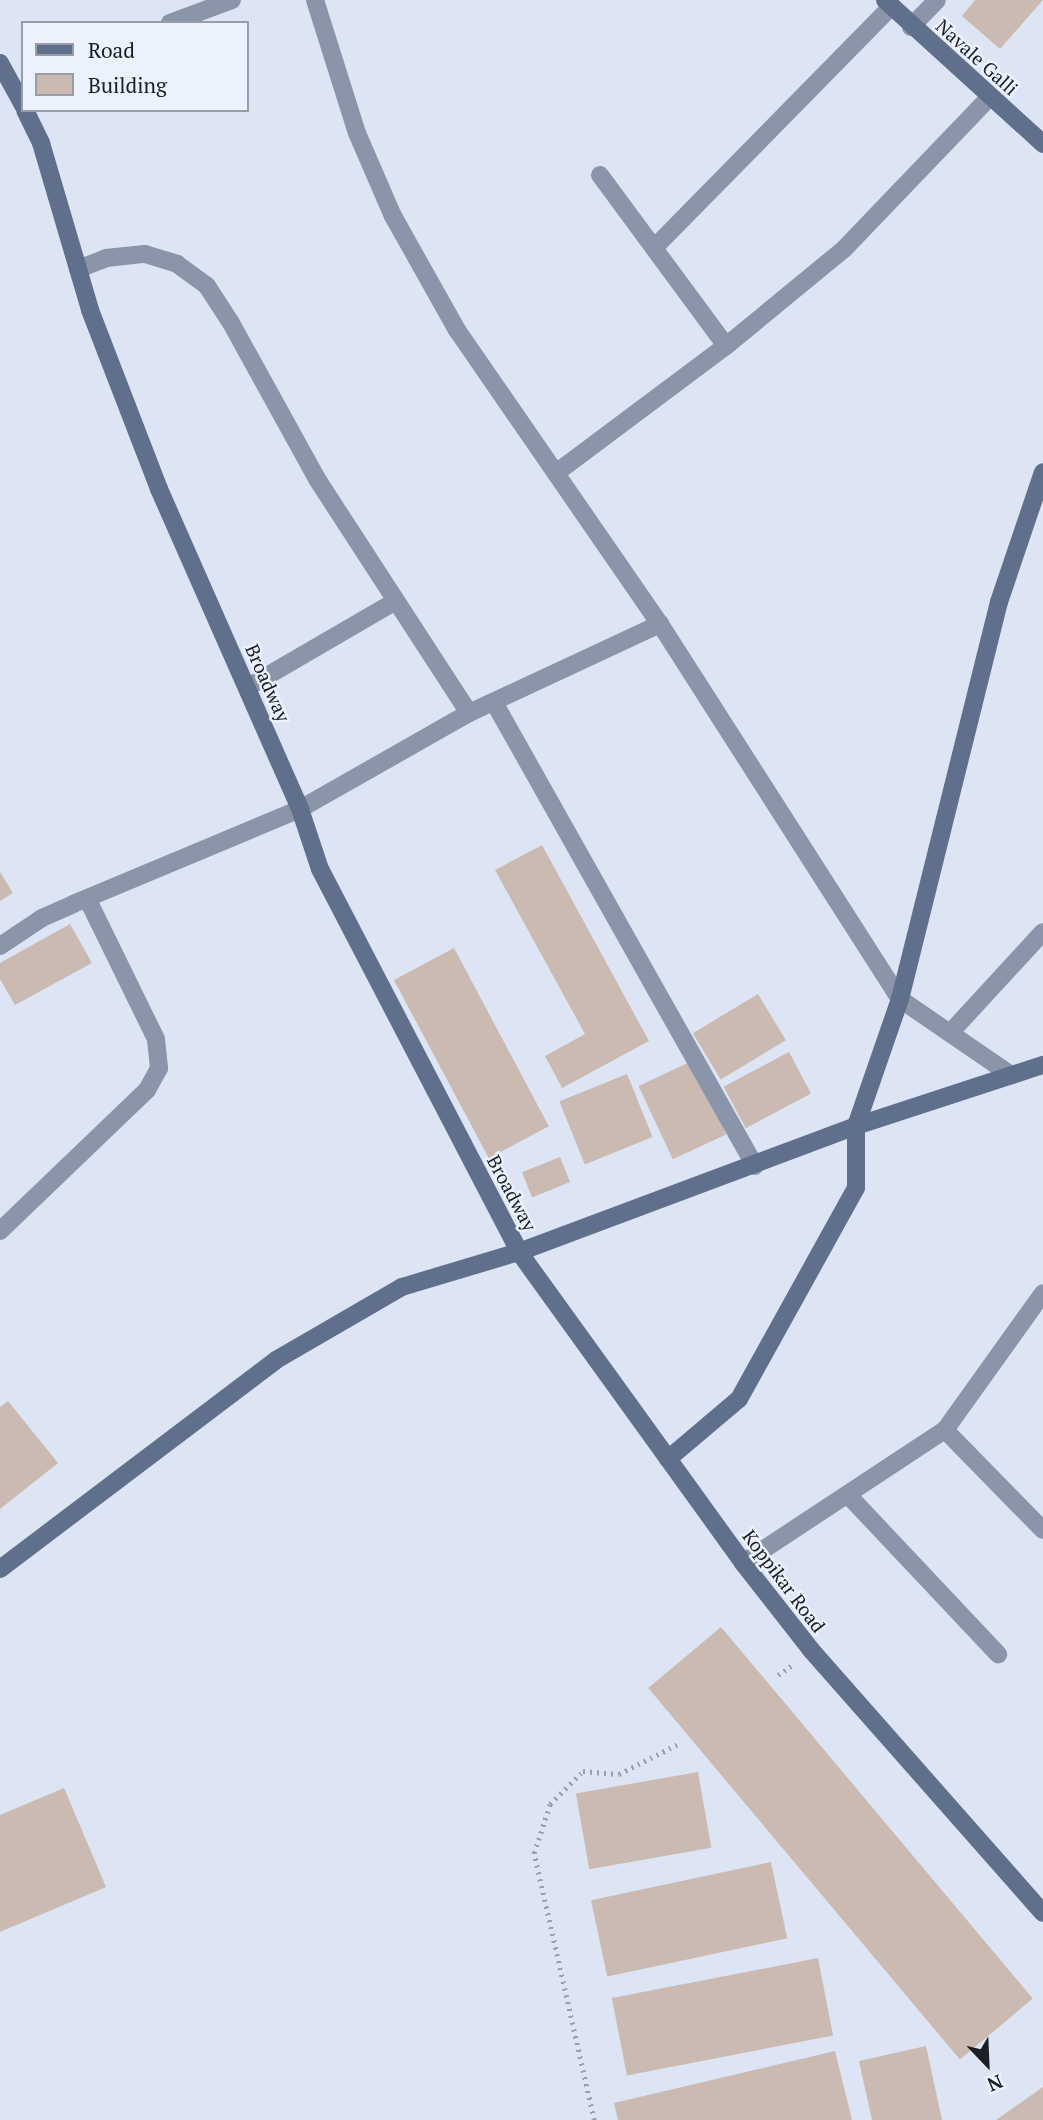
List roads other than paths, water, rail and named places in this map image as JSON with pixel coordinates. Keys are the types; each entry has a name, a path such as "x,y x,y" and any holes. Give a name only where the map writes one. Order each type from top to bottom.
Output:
{"street":[{"path":"175,21 232,0"},
{"path":"315,0 356,133 393,216 457,330 660,624 900,999 1011,1075"},
{"path":"911,27 937,0"},
{"path":"654,248 888,3"},
{"name":"Navale Galli","path":"888,3 911,27 1043,144"},
{"path":"0,63 17,80"},
{"path":"556,473 726,346 844,249 990,97"},
{"name":"Broadway","path":"26,112 41,143 90,310 159,489 300,809 320,869 519,1252"},
{"path":"600,174 726,346"},
{"path":"78,269 106,258 145,254 177,264 207,286 231,323 317,479 470,713"},
{"path":"668,1459 739,1399 856,1188 856,1126 900,999 999,602 1043,472"},
{"path":"248,687 396,601"},
{"path":"0,946 42,918 300,809 470,713 495,704 660,624"},
{"path":"495,704 755,1166"},
{"path":"0,1231 147,1090 159,1068 156,1039 88,900"},
{"path":"950,1034 1043,932"},
{"path":"0,1569 276,1360 402,1287 519,1252 856,1126 1043,1065"},
{"name":"Koppikar Road","path":"519,1252 743,1563 812,1651 1043,1913"},
{"path":"743,1563 945,1430 1043,1293"},
{"path":"945,1430 1043,1530"},
{"path":"848,1495 998,1654"}]}
